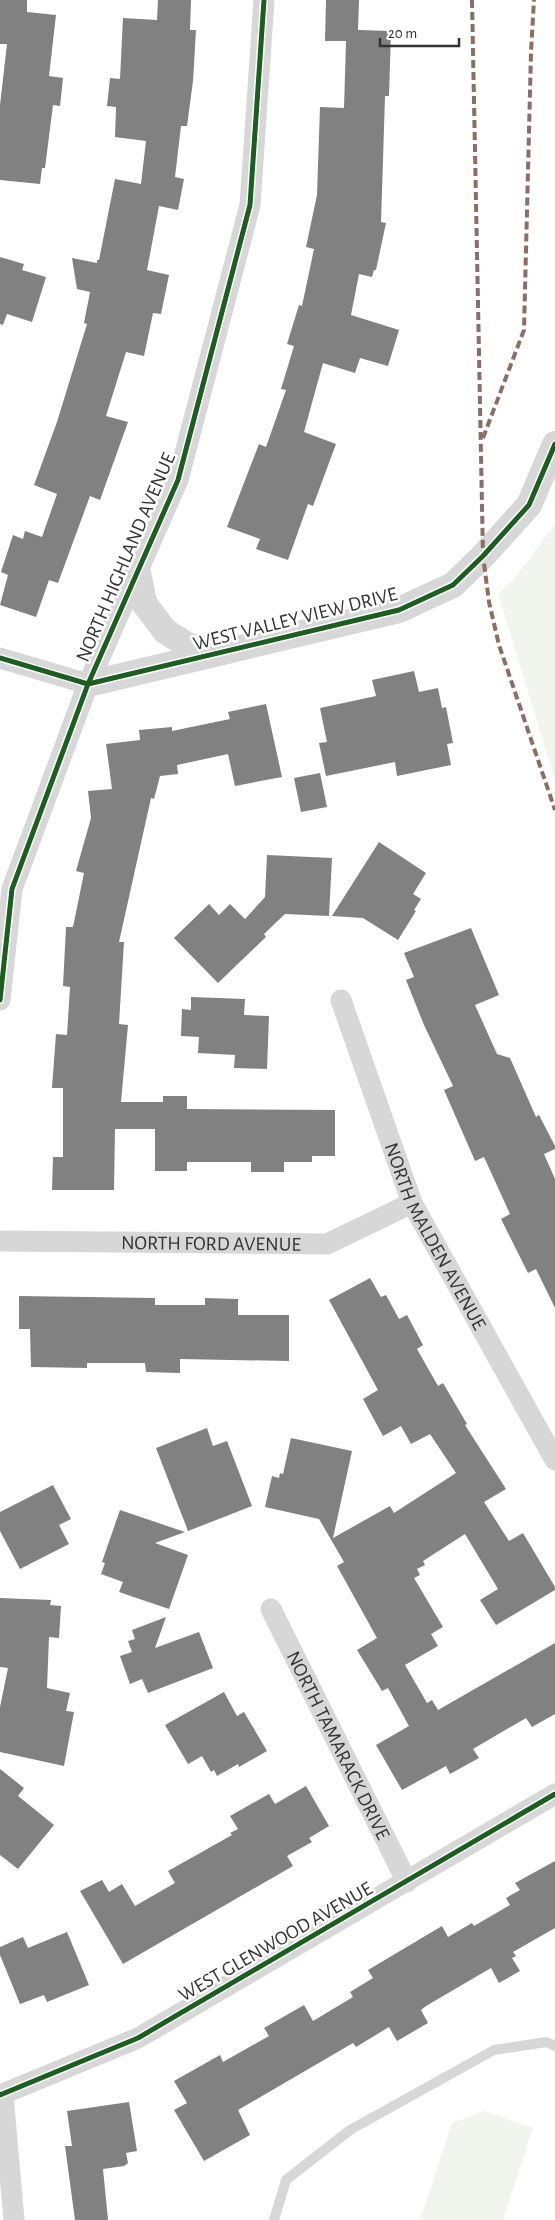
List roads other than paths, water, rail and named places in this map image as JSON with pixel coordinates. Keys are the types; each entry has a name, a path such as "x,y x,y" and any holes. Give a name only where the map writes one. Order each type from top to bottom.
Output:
{"street":[{"name":"NORTH HIGHLAND AVENUE","path":"0,1000 12,889 88,684 178,480 250,205 264,0"},
{"name":"WEST VALLEY VIEW DRIVE","path":"0,658 88,684 399,610 453,585 483,556 529,505 555,444"},
{"path":"138,572 144,603 165,631 187,645 218,653"},
{"name":"NORTH MALDEN AVENUE","path":"341,1000 412,1203 555,1460"},
{"name":"NORTH FORD AVENUE","path":"0,1241 327,1244 412,1203"},
{"name":"NORTH TAMARACK DRIVE","path":"271,1609 407,1882"},
{"name":"WEST GLENWOOD AVENUE","path":"2,2095 138,2038 555,1794"},
{"path":"2,2095 14,2220"}],"lane":[{"path":"274,2220 286,2180 350,2130 494,2050 546,2042 555,2046"}]}
